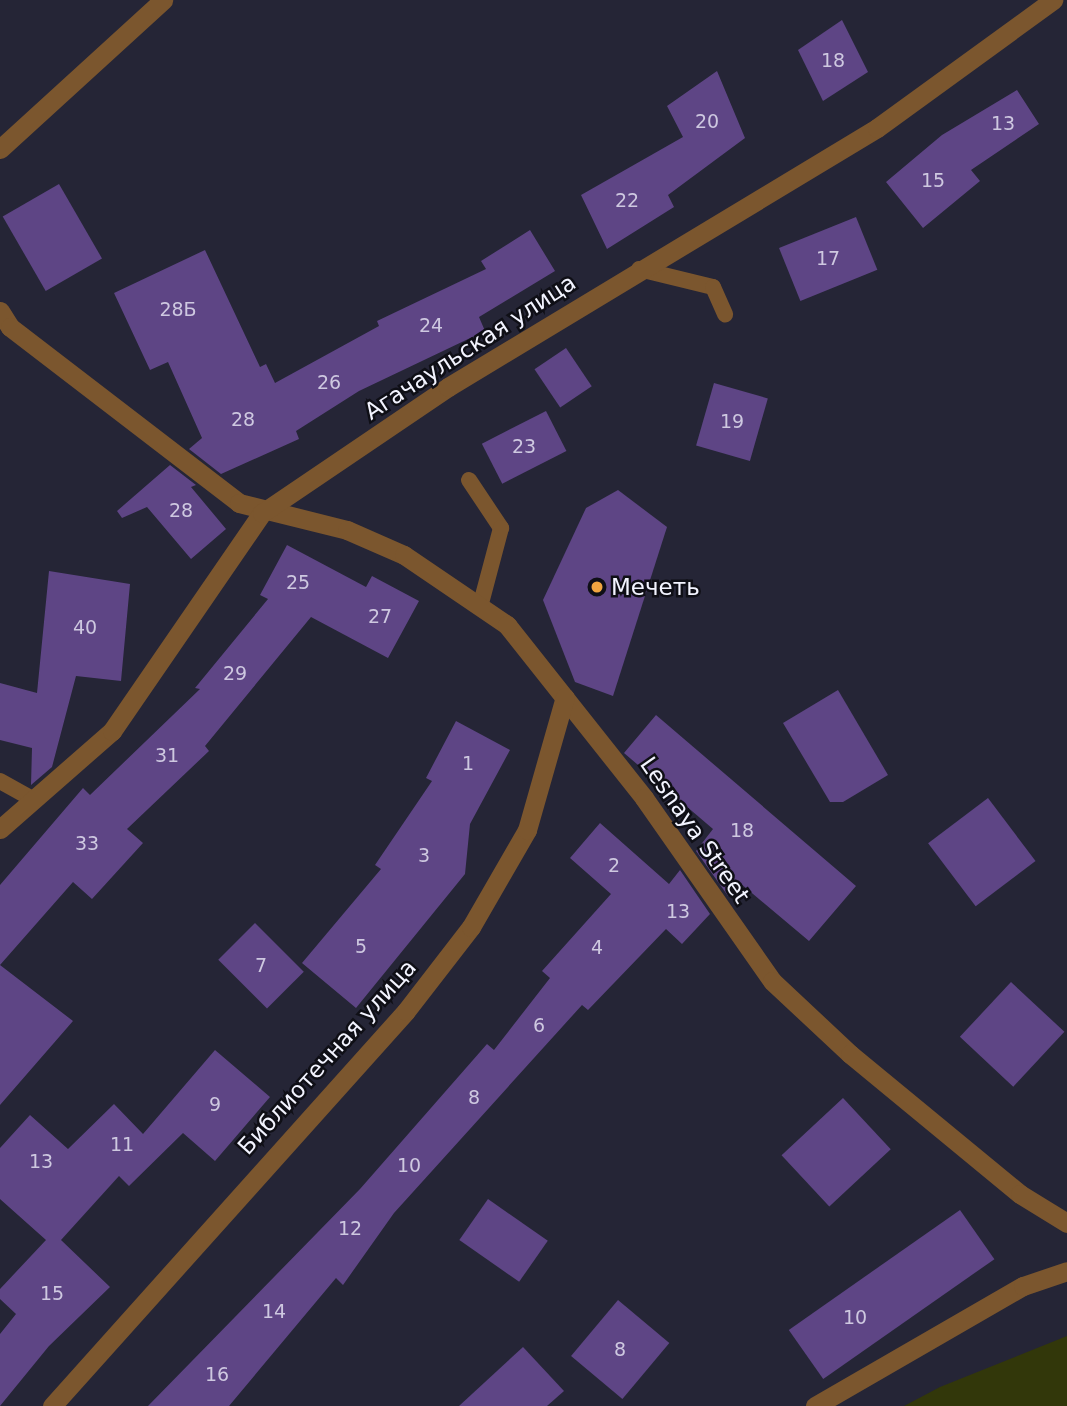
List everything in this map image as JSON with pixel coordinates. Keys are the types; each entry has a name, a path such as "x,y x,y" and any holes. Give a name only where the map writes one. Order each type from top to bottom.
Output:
{"street":[{"path":"0,149 163,0"},
{"name":"Агачаульская улица","path":"0,830 112,731 262,513 448,387 639,269 877,128 1053,0"},
{"name":"Lesnaya Street","path":"0,311 10,327 197,474 262,513 348,530 404,555 481,603 537,657 644,798 772,981 850,1054 1020,1195 1067,1223"},
{"name":"Библиотечная улица","path":"52,1406 406,1011 471,927 527,830 565,697"},
{"path":"815,1406 1023,1286 1067,1271"}],"lane":[{"path":"639,269 713,287 725,313"},
{"path":"468,480 501,527 481,603"},
{"path":"0,781 33,799"}],"green space":[{"path":"1067,1336 1067,1406 904,1406 940,1387"}],"building":[{"path":"842,20 868,72 823,101 798,50"},
{"path":"717,71 745,138 668,195 674,207 607,249 581,195 683,137 667,106"},
{"path":"1017,90 1039,124 971,170 980,181 923,228 886,182 942,135"},
{"path":"59,184 102,258 46,291 3,216"},
{"path":"856,217 877,270 800,301 779,248"},
{"path":"530,230 555,271 479,317 485,331 359,391 296,431 299,439 221,474 189,449 202,438 168,362 150,370 114,293 205,250 260,367 266,364 275,383 379,326 377,321 486,269 481,261"},
{"path":"566,348 592,386 560,407 534,369"},
{"path":"714,383 768,398 750,461 696,445"},
{"path":"546,411 566,451 502,484 482,444"},
{"path":"170,465 196,485 191,487 226,529 191,559 147,507 122,518 117,511"},
{"path":"618,490 667,527 613,696 575,682 543,600 586,508"},
{"path":"287,545 366,587 372,576 419,601 388,658 311,617 205,746 209,751 127,829 143,843 92,899 73,882 0,965 0,885 83,788 90,795 200,689 195,688 268,599 260,595"},
{"path":"49,571 130,584 121,681 76,676 52,767 31,785 32,748 0,740 0,683 37,693"},
{"path":"838,690 888,775 843,802 830,802 783,723"},
{"path":"656,715 856,886 809,941 740,883 728,896 696,851 713,829 624,753"},
{"path":"456,721 510,750 470,824 465,874 356,1008 302,963 381,869 375,865 432,781 426,778"},
{"path":"988,798 1036,861 976,906 928,843"},
{"path":"600,823 669,884 680,870 710,914 682,944 666,929 588,1010 582,1005 394,1213 343,1285 336,1278 229,1406 148,1406 360,1189 487,1044 494,1050 550,978 542,971 611,894 570,858"},
{"path":"255,923 304,972 267,1009 218,960"},
{"path":"0,965 73,1021 0,1105"},
{"path":"1011,982 1064,1032 1013,1087 960,1037"},
{"path":"215,1050 270,1097 215,1161 183,1133 129,1186 119,1176 61,1240 110,1287 49,1346 0,1406 0,1334 16,1314 0,1299 0,1289 46,1240 0,1199 0,1148 30,1115 68,1149 114,1104 143,1134"},
{"path":"843,1098 891,1149 829,1206 782,1155"},
{"path":"488,1199 548,1241 519,1282 459,1240"},
{"path":"960,1210 994,1259 823,1379 789,1330"},
{"path":"618,1300 669,1343 622,1399 571,1356"},
{"path":"523,1347 564,1391 547,1406 459,1406"}],"place":[{"name":"Мечеть","path":"597,587"}]}
